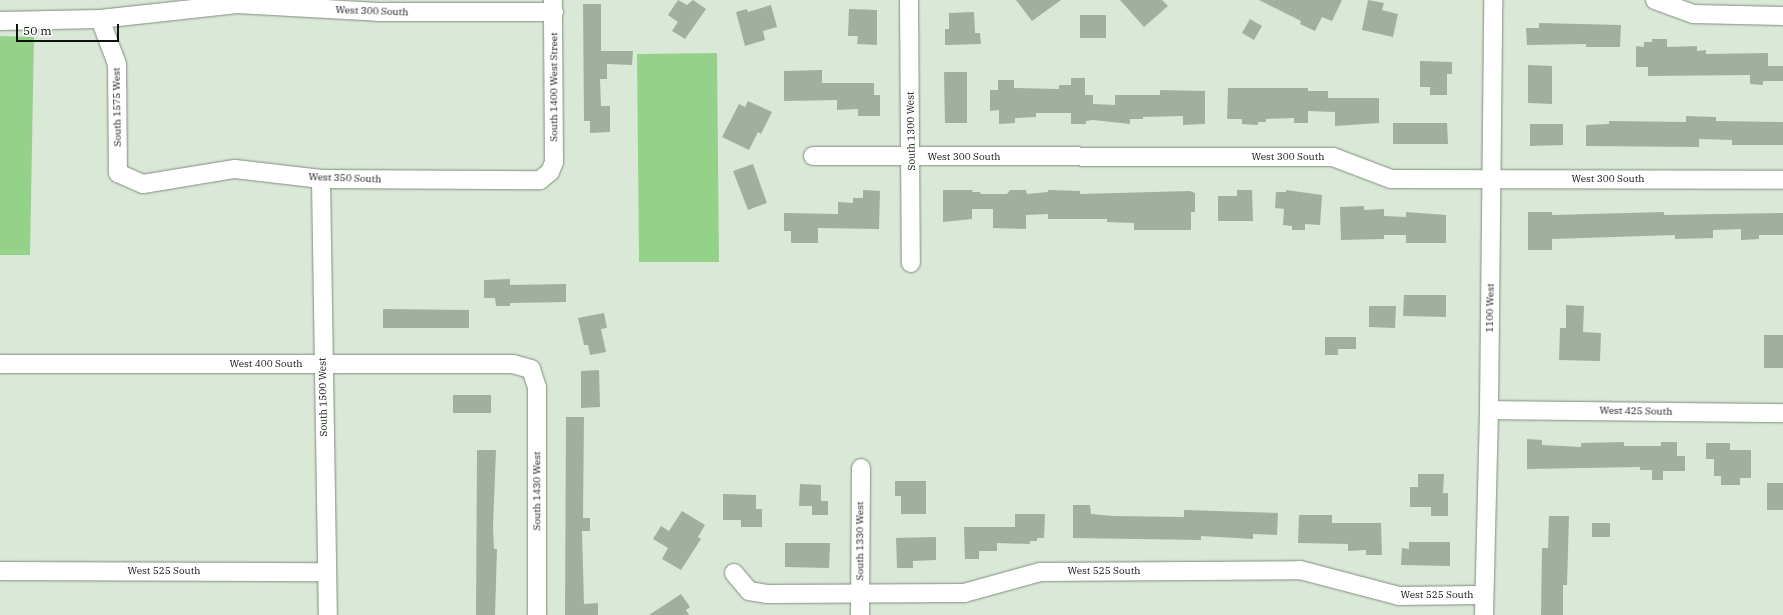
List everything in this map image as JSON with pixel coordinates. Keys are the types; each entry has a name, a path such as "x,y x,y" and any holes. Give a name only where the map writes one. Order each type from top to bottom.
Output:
{"street":[{"name":"South 1300 West","path":"908,0 912,157 911,263"},
{"name":"1100 West","path":"1484,615 1483,595 1489,410 1493,0"},
{"path":"1655,0 1693,14 1783,16"},
{"name":"West 300 South","path":"0,21 100,19 237,4 378,12 554,6"},
{"name":"South 1400 West Street","path":"550,172 554,162 554,6"},
{"name":"South 1575 West","path":"100,19 117,64 118,174"},
{"name":"West 300 South","path":"813,156 1333,157 1391,179 1783,180"},
{"name":"West 350 South","path":"118,174 142,184 236,169 321,179 540,180 550,172"},
{"name":"South 1500 West","path":"321,179 322,364 328,615"},
{"name":"West 400 South","path":"0,364 513,364 531,369"},
{"name":"South 1430 West","path":"531,369 537,386 537,615"},
{"name":"West 425 South","path":"1489,410 1783,413"},
{"name":"South 1330 West","path":"860,468 860,615"},
{"name":"West 525 South","path":"734,573 749,591 767,594 860,596 964,593 1040,572 1300,570 1400,596 1483,595"},
{"name":"West 525 South","path":"0,571 327,572"}],"green space":[{"path":"0,36 34,37 30,255 0,255"},
{"path":"717,53 719,262 639,262 637,54"}],"building":[{"path":"678,0 687,5 693,0 706,9 685,39 672,31 678,22 668,15"},
{"path":"1016,0 1061,0 1032,21"},
{"path":"1120,0 1162,0 1168,6 1144,27"},
{"path":"1259,0 1342,0 1332,21 1322,17 1315,31 1300,24 1301,21"},
{"path":"1368,0 1384,3 1382,10 1398,14 1393,37 1362,30"},
{"path":"583,4 601,4 601,51 633,51 632,65 607,64 607,79 600,79 601,106 610,106 610,132 590,133 590,121 584,121"},
{"path":"771,5 777,27 763,31 765,40 745,46 736,12 747,9 748,12"},
{"path":"849,9 877,10 877,45 857,44 858,36 848,36"},
{"path":"974,12 975,33 980,33 981,44 945,45 945,29 949,29 949,13"},
{"path":"1080,15 1106,15 1106,38 1080,38"},
{"path":"1250,19 1262,26 1254,40 1242,33"},
{"path":"1539,23 1621,25 1620,47 1586,47 1586,44 1527,45 1526,28 1539,28"},
{"path":"1652,39 1667,39 1667,47 1697,46 1697,51 1706,50 1706,54 1768,53 1768,66 1783,66 1783,81 1763,81 1763,85 1750,84 1750,75 1648,76 1648,67 1636,67 1636,46 1644,47 1644,42 1652,42"},
{"path":"1420,61 1452,62 1452,74 1447,74 1447,95 1430,95 1430,87 1420,87"},
{"path":"1528,65 1552,66 1552,104 1528,103"},
{"path":"822,70 822,83 874,83 874,95 880,95 880,116 858,116 858,109 837,110 837,100 784,101 784,71"},
{"path":"944,72 967,72 967,123 945,123"},
{"path":"1071,78 1085,78 1085,95 1093,95 1093,104 1115,105 1115,95 1160,95 1160,90 1205,91 1205,124 1183,125 1183,116 1143,117 1143,119 1130,119 1130,124 1093,120 1086,121 1086,124 1071,124 1071,113 1036,113 1036,117 1015,118 1015,123 999,124 999,110 990,111 990,90 998,90 998,80 1014,80 1014,88 1059,89 1059,85 1071,85"},
{"path":"1228,88 1308,88 1308,91 1328,91 1328,98 1379,98 1379,123 1335,126 1335,112 1308,111 1308,123 1294,123 1294,118 1266,119 1266,122 1258,122 1258,125 1242,124 1242,119 1227,119"},
{"path":"748,101 772,112 761,134 758,132 749,150 722,137 739,104 745,107"},
{"path":"1686,116 1716,117 1716,121 1783,122 1783,145 1732,145 1732,140 1699,139 1699,147 1586,146 1586,125 1609,124 1609,121 1686,122"},
{"path":"1393,123 1447,123 1448,144 1393,144"},
{"path":"1530,124 1563,124 1563,145 1530,146"},
{"path":"753,164 767,203 748,210 733,171"},
{"path":"863,190 880,191 879,229 818,228 818,243 791,243 791,231 784,231 784,213 838,214 838,202 853,203 853,198 863,198"},
{"path":"943,190 973,190 972,192 980,192 981,194 1007,194 1010,190 1026,190 1027,194 1048,192 1048,190 1080,191 1080,194 1190,191 1195,193 1195,212 1191,212 1191,230 1134,230 1134,223 1107,222 1107,219 1048,219 1048,214 1026,215 1026,229 993,228 993,209 972,209 972,219 943,222"},
{"path":"1237,190 1252,190 1253,221 1218,221 1218,196 1237,196"},
{"path":"1286,190 1322,195 1320,225 1305,224 1305,230 1292,230 1292,226 1283,225 1284,209 1275,208 1276,192 1286,192"},
{"path":"1364,206 1364,210 1384,209 1384,216 1406,217 1406,212 1446,215 1446,243 1406,243 1406,235 1384,235 1384,239 1341,240 1340,207"},
{"path":"1528,212 1552,212 1552,215 1664,212 1664,215 1783,213 1783,235 1759,235 1759,239 1741,240 1741,229 1713,230 1713,238 1675,239 1675,235 1552,239 1552,250 1528,250"},
{"path":"510,279 510,285 566,284 566,302 510,303 510,306 496,306 495,298 484,298 484,280"},
{"path":"1404,295 1446,295 1446,317 1403,316"},
{"path":"1566,305 1584,306 1583,332 1601,333 1600,361 1559,360 1560,328 1566,328"},
{"path":"1369,306 1396,306 1395,328 1369,327"},
{"path":"383,309 469,310 469,328 383,328"},
{"path":"604,313 607,328 601,329 606,352 590,355 588,345 584,345 578,318"},
{"path":"1764,335 1783,335 1783,368 1764,368"},
{"path":"1325,337 1356,337 1356,349 1338,349 1338,355 1325,355"},
{"path":"599,370 600,407 581,408 581,371"},
{"path":"453,395 491,395 491,413 453,413"},
{"path":"566,417 584,417 583,518 590,518 590,531 582,531 584,604 598,603 598,615 565,615"},
{"path":"1527,439 1542,440 1542,445 1581,447 1581,443 1624,442 1624,446 1661,446 1661,442 1677,442 1677,456 1685,456 1685,471 1663,471 1663,480 1652,480 1652,470 1640,470 1640,467 1527,469"},
{"path":"1706,443 1730,443 1730,450 1751,450 1751,478 1740,478 1740,485 1721,485 1721,476 1714,476 1714,459 1706,459"},
{"path":"477,450 496,450 493,526 494,549 497,549 495,615 476,615"},
{"path":"1418,474 1444,474 1443,493 1448,493 1448,516 1431,516 1431,507 1410,507 1410,487 1418,487"},
{"path":"895,481 926,481 926,514 901,514 901,496 895,496"},
{"path":"1767,483 1783,483 1783,510 1767,510"},
{"path":"800,484 821,485 821,501 828,501 828,515 812,515 812,506 799,506"},
{"path":"723,494 756,495 756,509 762,509 762,527 741,527 741,520 723,520"},
{"path":"1073,505 1090,505 1091,514 1113,516 1184,517 1184,510 1278,513 1277,535 1253,534 1253,539 1201,536 1201,540 1073,538"},
{"path":"682,511 705,525 698,537 701,539 681,570 662,559 668,548 653,539 661,526 669,531"},
{"path":"1015,514 1045,514 1044,538 1037,538 1037,541 1030,541 1030,544 997,543 997,551 979,551 979,559 965,559 964,527 1015,527"},
{"path":"1299,515 1332,515 1332,523 1381,523 1382,555 1366,555 1366,550 1348,551 1348,544 1298,543"},
{"path":"1549,516 1569,516 1567,585 1563,585 1563,615 1541,615 1542,548 1548,548"},
{"path":"1592,523 1610,523 1610,537 1592,537"},
{"path":"936,537 936,560 913,561 913,568 897,568 896,538"},
{"path":"1409,542 1450,542 1450,566 1401,565 1402,548 1409,549"},
{"path":"785,543 830,543 829,568 785,567"},
{"path":"681,594 690,607 686,610 689,615 649,615"}]}
